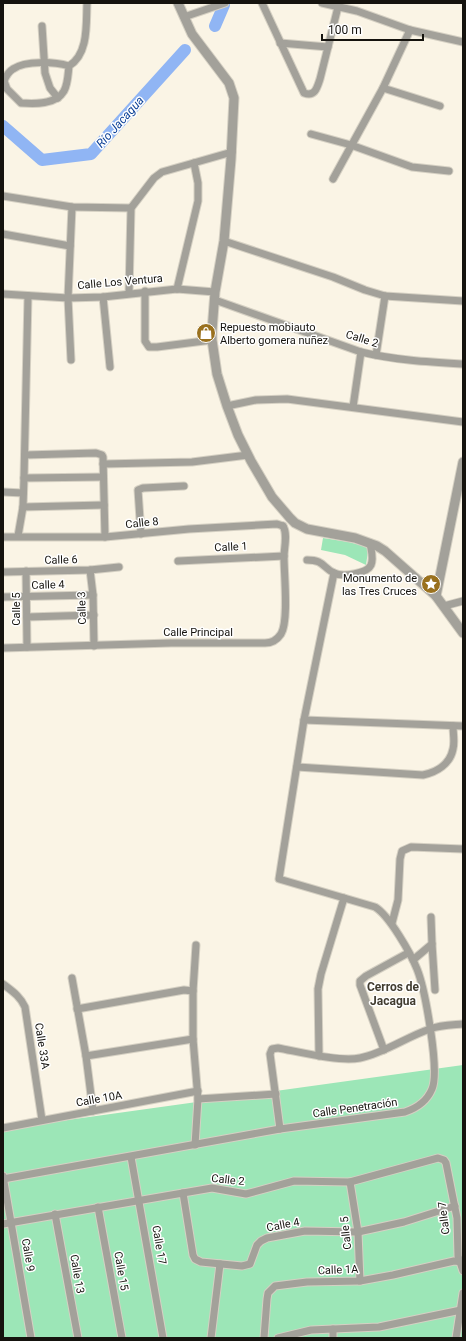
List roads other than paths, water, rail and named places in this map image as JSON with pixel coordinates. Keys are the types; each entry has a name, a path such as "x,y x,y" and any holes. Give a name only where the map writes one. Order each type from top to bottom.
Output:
{"street":[{"path":"69,66 64,91 58,98 41,102 21,103 7,89 4,81 7,74 18,66 60,63 69,66 75,63 79,58 84,44 87,3"},
{"path":"178,3 192,34 225,77 232,89 234,105 232,152 224,241 212,314 212,340 217,374 227,406 248,455 272,497 295,523 306,528 355,538 370,543 385,551 436,596 462,631"},
{"path":"184,17 225,3"},
{"path":"262,3 304,92 308,94 312,94 316,90 338,7"},
{"path":"322,3 357,11 410,30 463,42"},
{"path":"42,26 44,63 47,83 58,98"},
{"path":"333,179 383,88 410,30"},
{"path":"280,43 328,47"},
{"path":"383,88 440,106"},
{"path":"311,134 351,145 412,167 449,171"},
{"path":"129,293 131,208 156,176 166,171 232,152"},
{"path":"177,289 198,201 198,183 194,163"},
{"path":"3,196 72,207 131,208"},
{"path":"72,207 68,298 72,360"},
{"path":"3,234 70,246"},
{"path":"224,241 385,296 463,301"},
{"name":"Calle Los Ventura","path":"3,294 68,298 103,297 145,291 177,289 215,296"},
{"path":"145,291 145,341 149,347 212,340"},
{"path":"18,536 23,507 28,296"},
{"name":"Calle 2","path":"215,296 361,352 424,362 463,364"},
{"path":"376,355 385,296"},
{"path":"103,297 110,367"},
{"path":"353,407 361,352"},
{"path":"227,406 256,400 286,399 463,422"},
{"path":"25,455 98,453 102,455 105,537"},
{"path":"103,464 192,462 248,455"},
{"path":"436,596 461,488 463,462"},
{"path":"24,478 103,477"},
{"path":"141,534 138,490 143,488 184,486"},
{"path":"3,492 23,493"},
{"path":"23,507 104,504"},
{"path":"283,526 290,518"},
{"name":"Calle 8","path":"3,537 105,537 189,529 276,524 283,526"},
{"name":"Calle Principal","path":"3,648 171,643 273,642 280,634 284,622 285,531 283,526"},
{"path":"307,560 320,562 339,575 352,574 368,569 371,566 372,558 370,543"},
{"name":"Calle 1","path":"178,561 284,556"},
{"name":"Calle 6","path":"3,572 90,570 119,567"},
{"name":"Calle 3","path":"90,570 93,595 94,646"},
{"name":"Calle 5","path":"26,571 27,647"},
{"path":"334,573 304,720 297,767 423,775 433,773 442,767 454,748 453,726"},
{"name":"Calle 4","path":"3,597 93,595"},
{"path":"444,606 463,601"},
{"path":"27,617 94,615"},
{"path":"304,720 463,726"},
{"name":"Calle Penetración","path":"3,1178 131,1157 280,1129 405,1112 418,1106 427,1097 434,1083 434,1061 425,997 418,970 392,924 380,910 375,907 279,878 297,767"},
{"path":"392,924 398,900 400,859 402,851 411,847 463,848"},
{"path":"319,1056 319,984 344,898"},
{"path":"431,917 436,990"},
{"path":"412,960 432,944"},
{"path":"195,1145 198,1092 193,1039 193,991 196,945"},
{"path":"384,1050 360,985 360,981 408,952"},
{"path":"72,978 86,1056 93,1111"},
{"name":"Calle 33A","path":"3,984 16,994 25,1007 42,1120"},
{"path":"77,1009 184,990 193,991"},
{"path":"280,1129 270,1054 272,1049 278,1048 319,1056 353,1059 361,1058 384,1050 430,1029 463,1024"},
{"path":"86,1056 193,1039"},
{"name":"Calle 10A","path":"3,1128 198,1092"},
{"path":"198,1099 276,1094"},
{"name":"Calle 17","path":"131,1157 163,1338"},
{"name":"Calle 2","path":"3,1224 212,1188 246,1194 294,1181 350,1182 438,1158 444,1160 446,1163"},
{"name":"Calle 7","path":"446,1163 457,1218 460,1259 463,1270"},
{"name":"Calle 9","path":"3,1178 31,1338"},
{"name":"Calle 5","path":"350,1182 358,1232 360,1281"},
{"name":"Calle 4","path":"183,1193 194,1257 198,1261 242,1266 248,1265 252,1261 257,1245 261,1241 268,1238 306,1231 358,1232 404,1222 455,1206"},
{"name":"Calle 15","path":"98,1207 122,1338"},
{"name":"Calle 13","path":"55,1214 78,1338"},
{"name":"Calle 1A","path":"264,1338 268,1293 275,1286 307,1282 360,1281 393,1275 460,1259"},
{"path":"211,1338 220,1264"},
{"path":"456,1338 463,1293"},
{"path":"278,1338 311,1330 379,1327 461,1310"},
{"path":"333,1329 333,1338"}],"waterway":[{"name":"Río Jacagua","path":"215,26 224,5"},
{"name":"Río Jacagua","path":"3,126 42,160 91,154 185,50"}],"place":[{"name":"Repuesto mobiauto Alberto gomera nuñez","path":"206,333"},
{"name":"Monumento de las Tres Cruces","path":"431,584"}],"district":[{"name":"Cerros de Jacagua","path":"393,994"}]}
